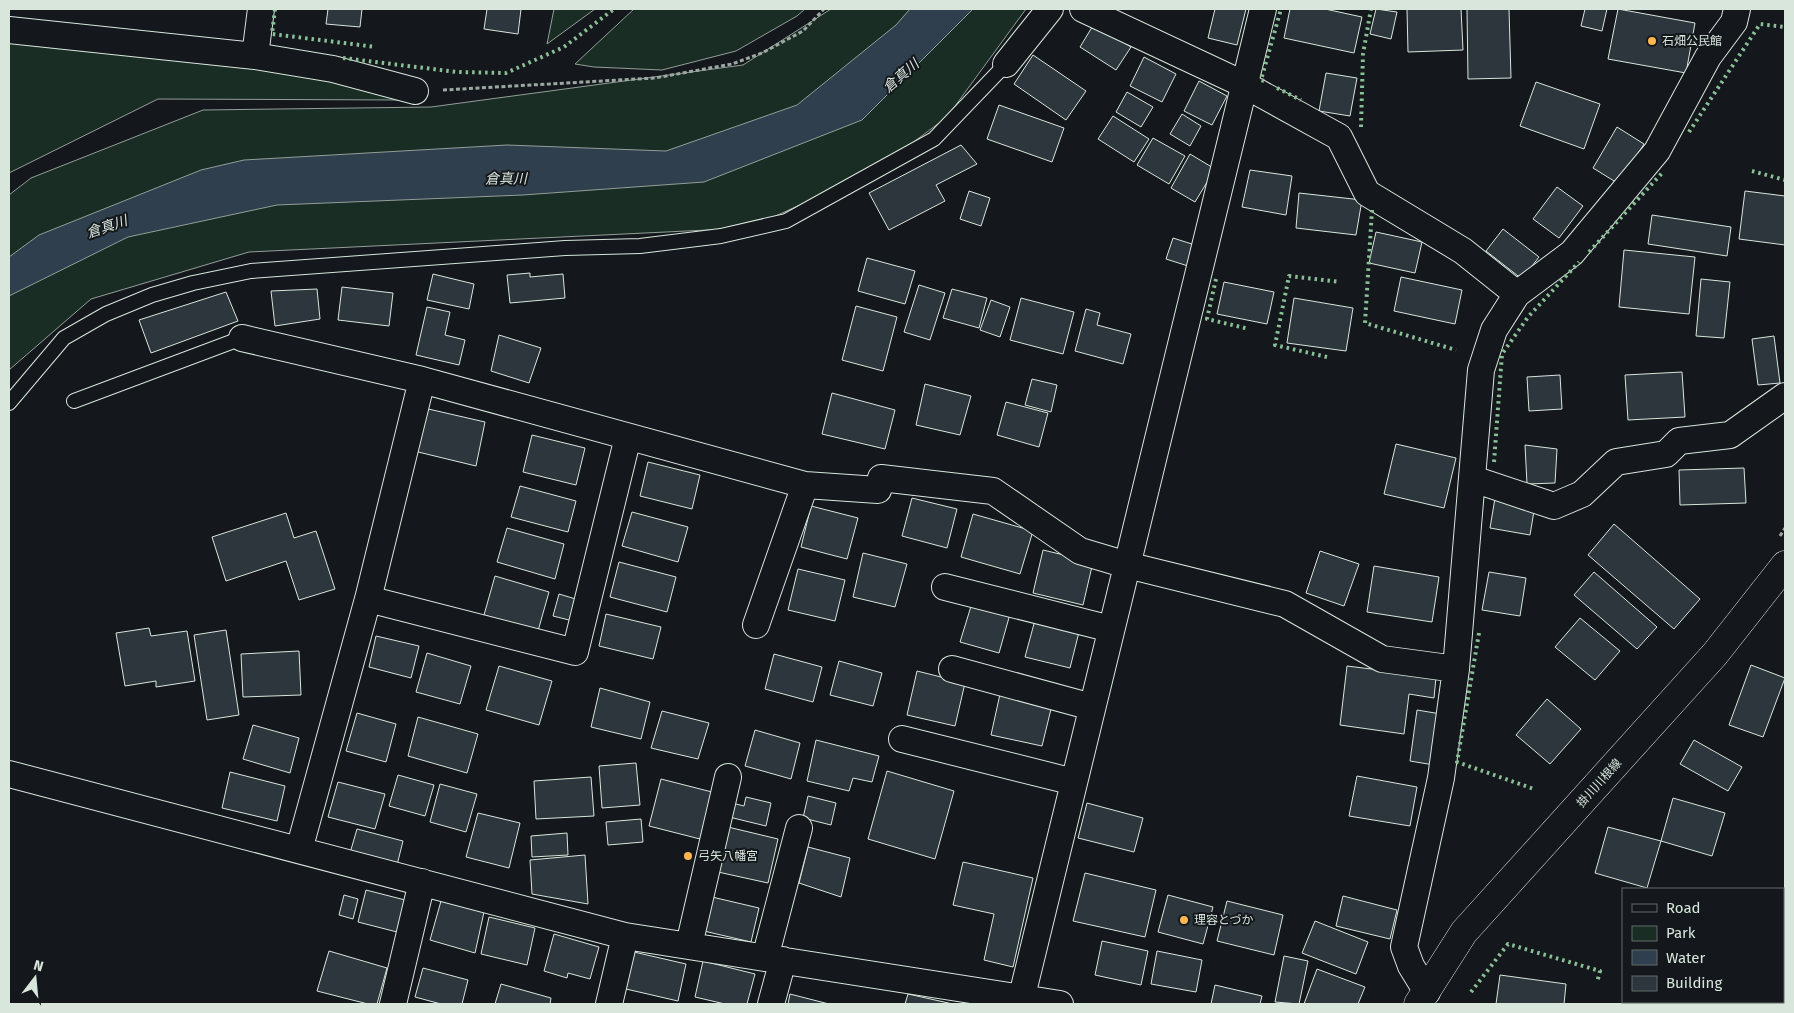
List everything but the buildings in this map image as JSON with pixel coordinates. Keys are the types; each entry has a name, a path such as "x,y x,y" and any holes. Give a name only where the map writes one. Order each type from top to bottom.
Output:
{"main road":[{"name":"掛川川根線","path":"1422,998 1464,932 1715,654 1784,571"}],"street":[{"path":"256,56 261,9"},
{"path":"1006,64 1050,9"},
{"path":"1084,9 1243,84 1340,137 1367,193 1463,251 1517,294"},
{"path":"1021,1001 1243,84 1263,9"},
{"path":"1422,998 1404,947 1441,778 1456,670 1481,370 1494,330 1517,294 1572,252 1657,151 1708,57 1734,22 1737,9"},
{"path":"9,30 256,56 333,68 415,91"},
{"path":"242,338 422,380 805,486 878,490 881,478 993,491 1080,551 1127,565 1286,604 1382,659 1456,670"},
{"path":"299,850 368,599 422,380"},
{"path":"1473,479 1554,506 1582,494 1616,462 1666,454 1679,441 1730,435 1785,396"},
{"path":"368,599 575,652 628,437"},
{"path":"756,625 805,486"},
{"path":"945,587 1111,629"},
{"path":"952,669 1092,708"},
{"path":"902,740 1074,782"},
{"path":"9,774 625,936 1021,1001 1060,1004"},
{"path":"689,946 728,777"},
{"path":"772,1004 774,959 799,828"},
{"path":"393,1004 422,882"},
{"path":"609,1004 625,936"}],"lane":[{"path":"9,403 64,338 106,314 152,294 193,282 251,271 565,248 640,246 721,236 786,220 934,139 1006,64"},
{"path":"74,401 242,338"}],"path":[{"path":"415,91 655,78 732,64 762,53 803,30 824,9"}],"green space":[{"path":"554,9 595,9 547,44"},
{"path":"634,9 805,9 797,16 736,51 662,70 594,67 575,64"},
{"path":"831,9 1026,9 947,117 875,171 749,228 249,252 91,299 9,370 9,195 31,178 203,110 431,107 743,65"},
{"path":"9,42 289,72 335,79 405,100 158,99 9,173"}],"water":[{"name":"倉真川","path":"910,9 973,9 862,120 704,182 523,195 277,205 128,237 9,296 9,257 39,235 201,170 244,160 507,145 666,151 797,105 896,25"}],"hedge":[{"path":"275,9 272,34 376,47"},
{"path":"343,58 457,72 506,73 564,47 614,9"},
{"path":"1264,81 1261,80 1281,9"},
{"path":"1361,127 1363,54 1371,9"},
{"path":"1689,132 1760,24 1785,27"},
{"path":"1277,88 1301,100"},
{"path":"1589,252 1664,171"},
{"path":"1752,171 1785,180"},
{"path":"1372,210 1365,323 1456,350"},
{"path":"1494,462 1502,354 1528,317 1579,262"},
{"path":"1327,357 1275,345 1289,276 1340,282"},
{"path":"1216,279 1207,319 1249,329"},
{"path":"1479,633 1457,762 1534,789"},
{"path":"1471,992 1508,944 1600,971 1597,983"}],"place":[{"name":"石畑公民館","path":"1652,41"},
{"name":"弓矢八幡宮","path":"688,856"},
{"name":"理容とづか","path":"1184,920"}]}
